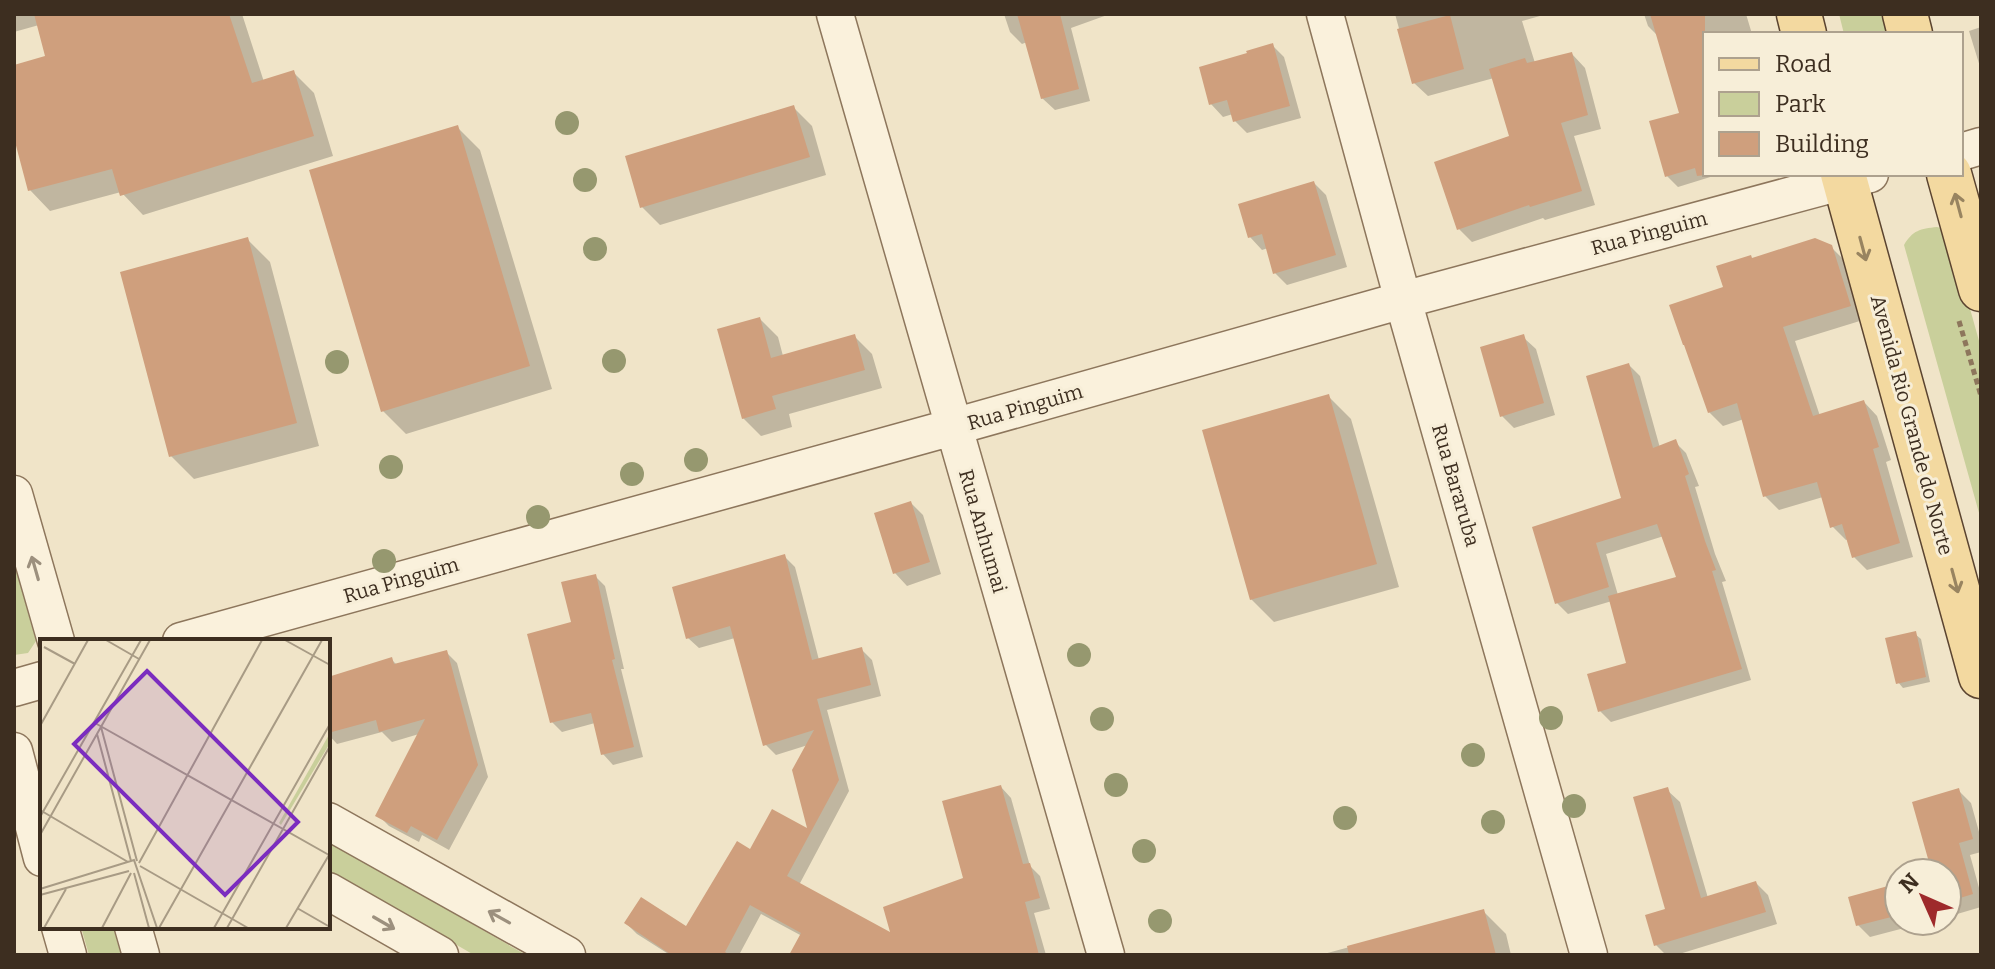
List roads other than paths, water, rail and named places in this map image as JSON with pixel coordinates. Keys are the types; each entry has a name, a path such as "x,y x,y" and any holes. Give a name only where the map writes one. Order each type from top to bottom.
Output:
{"main road":[{"name":"Avenida Rio Grande do Norte","path":"1852,176 1981,676"},
{"path":"1950,176 1981,289"}],"street":[{"name":"Rua Anhumai","path":"835,14 1106,955"},
{"name":"Rua Bararuba","path":"1325,14 1589,955"},
{"name":"Rua Pinguim","path":"188,639 1852,176"},
{"path":"14,494 55,639"},
{"path":"14,688 40,681"},
{"path":"25,759 40,846"},
{"path":"330,822 567,955"},
{"path":"330,892 440,955"},
{"path":"61,929 68,955"},
{"path":"134,929 141,955"}]}
